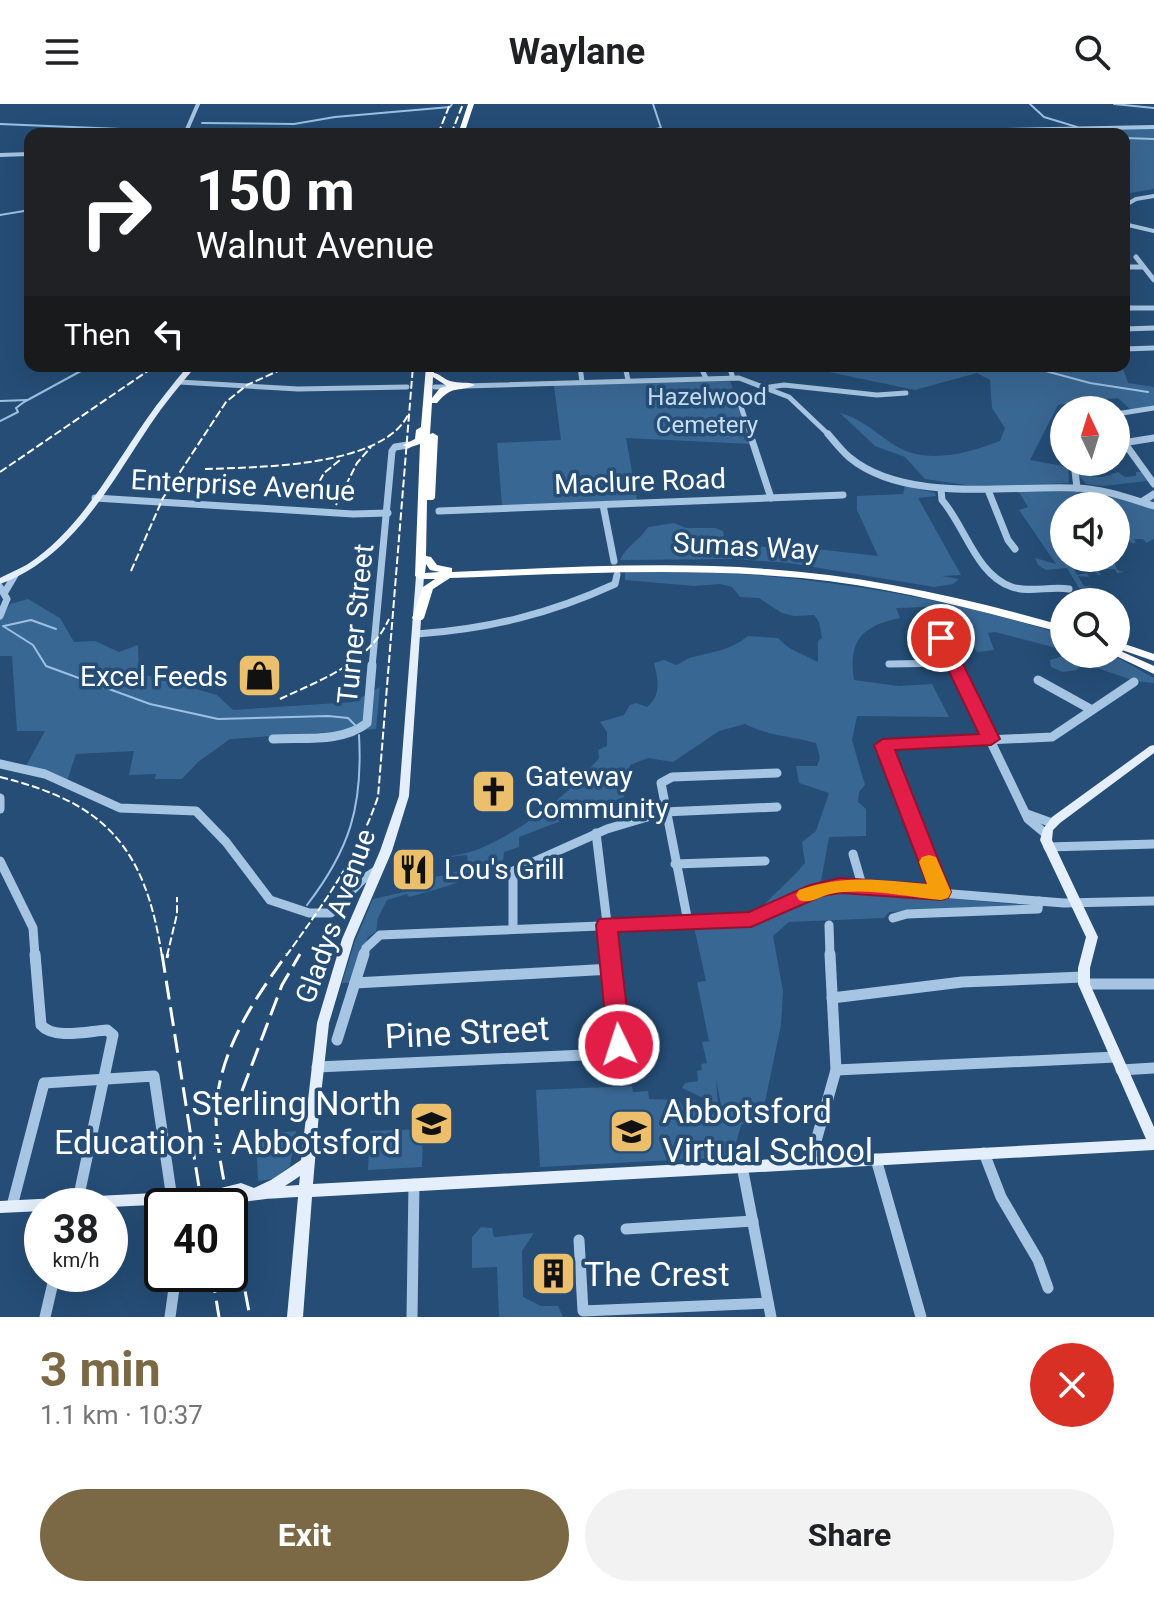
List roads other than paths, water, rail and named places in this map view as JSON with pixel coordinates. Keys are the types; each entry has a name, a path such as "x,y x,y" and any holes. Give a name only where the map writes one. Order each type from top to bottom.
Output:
{"highway":[{"path":"466,128 474,104"},
{"path":"421,576 427,559 433,375 448,384 471,385"},
{"path":"408,445 420,439 423,410 443,390 458,386"},
{"path":"421,576 423,460 431,401"},
{"path":"408,445 420,449 423,460"},
{"path":"427,559 439,569 491,572"},
{"name":"Sumas Way","path":"421,576 671,565 754,568 862,579 944,594 1050,624"},
{"name":"Sumas Way","path":"491,572 667,569 768,572 896,589 1050,624"},
{"path":"418,618 428,587 433,582 449,576 491,572"},
{"path":"1130,648 1154,651"},
{"path":"1130,652 1154,661"},
{"path":"1130,655 1154,671"}],"main road":[{"path":"0,581 53,550 187,372"},
{"name":"Gladys Avenue","path":"295,1317 317,1067 329,998 348,939 378,869 404,796 421,576"},
{"path":"251,1194 1154,1143 1083,981 1092,937 1048,833 1154,748"},
{"path":"248,1196 282,1182 309,1162"}],"street":[{"path":"188,128 198,104"},
{"path":"1106,128 1154,127"},
{"path":"0,155 24,154"},
{"path":"1130,202 1154,196"},
{"path":"1130,225 1154,231"},
{"path":"1136,257 1154,280"},
{"path":"1130,267 1142,267"},
{"path":"1130,308 1154,308"},
{"path":"1130,329 1154,328"},
{"path":"1130,349 1154,348"},
{"path":"581,372 582,382"},
{"path":"626,372 628,380"},
{"path":"703,372 706,378"},
{"path":"731,372 733,378"},
{"path":"433,375 458,386 733,378 770,388 797,403 841,451 858,463 902,481 941,489 1077,488 1111,492 1154,506"},
{"path":"179,382 298,389 407,387"},
{"path":"770,388 784,385 877,395 906,393"},
{"path":"737,395 771,498"},
{"path":"1130,412 1154,408"},
{"path":"1130,444 1154,438"},
{"name":"Turner Street","path":"273,739 340,735 362,729 367,723 392,451 395,447 408,445"},
{"path":"1130,451 1154,484"},
{"path":"1076,476 1077,488"},
{"path":"941,489 941,497 953,510 994,578 1021,588 1050,589"},
{"path":"988,490 1008,540 1015,549"},
{"path":"1143,501 1154,494"},
{"name":"Maclure Road","path":"439,511 843,495"},
{"name":"Enterprise Avenue","path":"95,498 353,514 388,513"},
{"path":"603,505 614,561"},
{"path":"0,616 7,604 2,590 15,575"},
{"path":"417,634 474,630 533,619 615,584 617,575"},
{"path":"931,616 1032,824 1048,833 1154,844"},
{"path":"889,664 953,663"},
{"path":"1038,680 1092,710"},
{"path":"941,892 883,745 1052,737 1134,682"},
{"path":"0,764 45,774 120,808 196,811 226,842 266,897 309,913 331,913 362,880 378,869"},
{"path":"688,922 660,786 666,778 777,773"},
{"path":"0,798 0,809"},
{"path":"777,807 664,812 596,833 513,871 513,928 751,919 817,890 862,885 1039,901 1154,901"},
{"path":"355,983 612,969 596,833"},
{"path":"853,854 862,885"},
{"path":"0,861 33,928 41,1025 45,1030 58,1033 111,1031 81,1188"},
{"path":"675,864 765,861"},
{"path":"893,918 907,914 1038,909 1039,901"},
{"path":"816,1162 814,1150 834,1087 836,1070 829,925"},
{"name":"Gladys Avenue","path":"337,1040 370,942 385,934 513,928"},
{"name":"Pine Street","path":"317,1067 606,1054 618,1048 612,969"},
{"path":"832,998 962,982 1154,984"},
{"path":"836,1070 1118,1063 1154,1068"},
{"path":"6,1207 44,1083 154,1076 171,1188"},
{"path":"984,1153 1001,1197 1038,1260 1048,1288"},
{"path":"876,1159 921,1317"},
{"path":"742,1166 771,1317"},
{"path":"412,1317 414,1184"},
{"path":"626,1229 753,1221"},
{"path":"579,1240 583,1311 682,1312 768,1303"},
{"path":"45,1317 51,1292"},
{"path":"170,1317 173,1292"}],"waterway":[{"path":"202,123 294,124 335,117 450,107 452,104"},
{"path":"653,104 661,128"},
{"path":"1030,104 1044,117 1077,127"},
{"path":"1114,104 1154,108"},
{"path":"0,124 97,128"},
{"path":"1130,138 1154,139"},
{"path":"0,215 24,211"},
{"path":"0,421 18,412 16,408 24,402 79,372"},
{"path":"1049,372 1090,383 1148,392"},
{"path":"0,401 27,400"},
{"path":"4,626 31,620 56,629"},
{"path":"3,626 33,645 46,666 150,704 218,719 328,716 348,718 355,725"},
{"path":"307,905 334,865 351,826 359,784 359,735"}],"railway":[{"path":"440,128 450,104"},
{"path":"453,128 463,104"},
{"path":"0,472 146,372"},
{"path":"131,571 163,498 226,402 247,385 276,372"},
{"path":"286,956 349,861 378,797 413,372"},
{"path":"205,469 285,465 347,454 374,445 395,431 409,413"},
{"path":"336,505 357,463 371,447"},
{"path":"309,501 324,473 340,460"},
{"path":"280,699 327,677 356,659 380,635 389,619"},
{"path":"0,777 68,801 94,817 115,836 145,886 162,956"},
{"path":"167,956 177,914 177,897"},
{"path":"162,954 199,1188"},
{"path":"167,958 168,954"},
{"path":"225,1188 216,1126 223,1071 239,1029 287,954"},
{"path":"242,1091 282,985 300,954"},
{"path":"215,1292 219,1317"},
{"path":"245,1292 250,1317"}],"place":[{"name":"Excel Feeds","path":"259,676"},
{"name":"Gateway Community","path":"494,792"},
{"name":"Lou's Grill","path":"413,869"},
{"name":"Sterling North Education - Abbotsford","path":"432,1123"},
{"name":"Abbotsford Virtual School","path":"631,1131"},
{"name":"The Crest","path":"553,1274"}],"park label":[{"name":"Hazelwood Cemetery","path":"707,411"}]}
